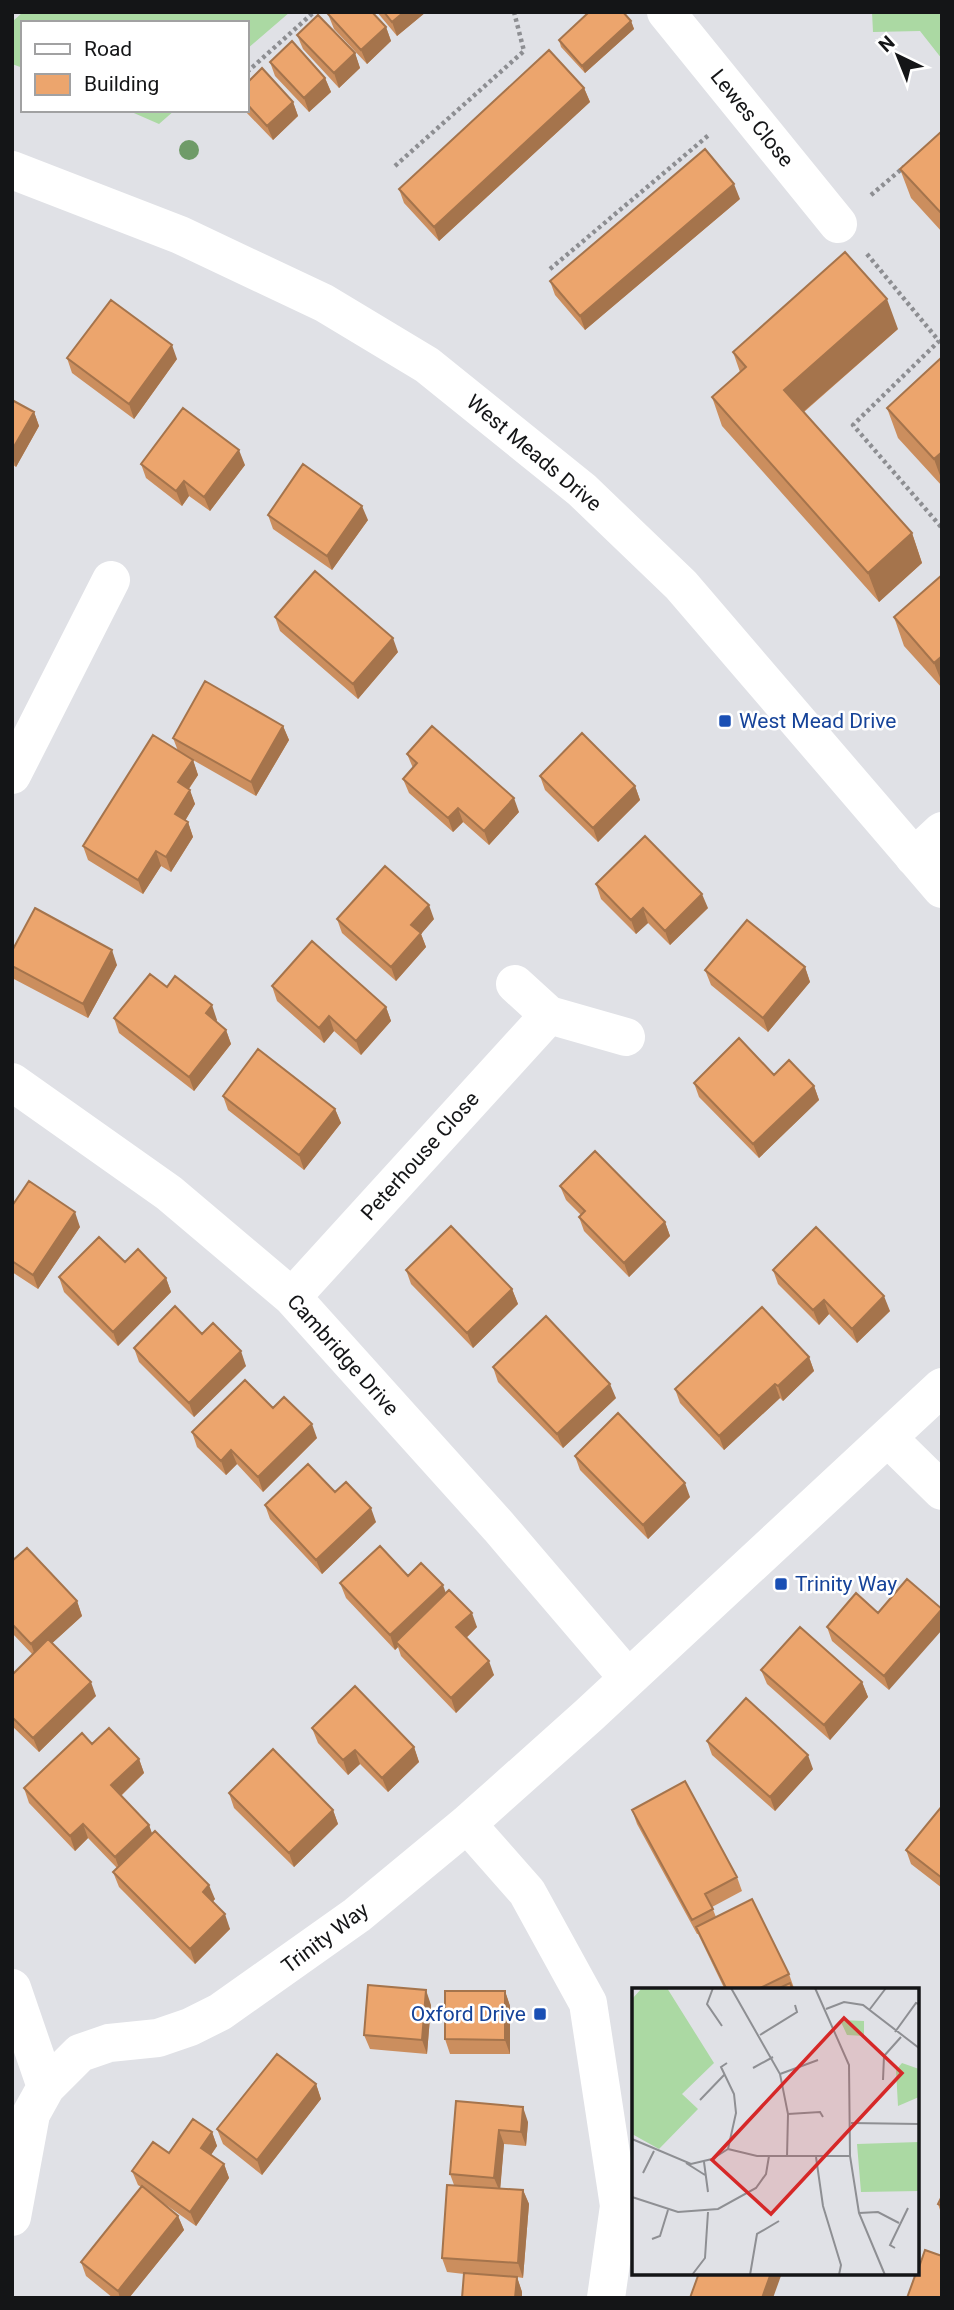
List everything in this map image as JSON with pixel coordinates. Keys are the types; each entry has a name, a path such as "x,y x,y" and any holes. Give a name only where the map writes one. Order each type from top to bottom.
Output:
{"street":[{"name":"Lewes Close","path":"666,12 838,224"},
{"name":"West Meads Drive","path":"12,170 204,246 324,303 427,365 582,490 681,585 942,889"},
{"path":"12,775 111,580"},
{"path":"914,857 942,831"},
{"path":"515,984 549,1015 626,1037"},
{"name":"Peterhouse Close","path":"292,1297 549,1015"},
{"name":"Cambridge Drive","path":"12,1082 169,1193 292,1297 499,1527 628,1678"},
{"name":"Trinity Way","path":"12,2217 31,2114 46,2087 80,2053 109,2043 158,2038 190,2027 220,2012 357,1915 467,1824 942,1387"},
{"path":"888,1438 942,1491"},
{"path":"467,1824 527,1892 588,2003 619,2206 606,2298"},
{"path":"12,1988 46,2087"}],"path":[{"path":"248,71 314,12"},
{"path":"395,166 524,51 514,12"},
{"path":"550,269 712,133"},
{"path":"838,224 911,161"},
{"path":"872,259 939,341 853,425 942,528"}],"green space":[{"path":"23,12 290,12 248,48 248,21 21,21 21,67 12,64 12,22"},
{"path":"872,12 942,12 942,59 920,31 873,32"},
{"path":"132,112 173,112 159,124"}],"building":[{"path":"372,12 386,27 361,50 328,14"},
{"path":"384,12 404,12 392,22"},
{"path":"589,12 623,12 631,21 582,66 559,40"},
{"path":"318,15 355,53 334,73 297,35"},
{"path":"292,41 325,78 304,98 270,62"},
{"path":"549,50 584,88 434,227 399,189"},
{"path":"262,68 293,102 267,126 248,105 248,82"},
{"path":"942,131 942,214 900,169"},
{"path":"705,149 734,184 580,316 550,281"},
{"path":"845,252 887,299 784,390 912,533 868,573 712,397 746,367 733,352"},
{"path":"111,300 172,345 129,404 67,358"},
{"path":"942,357 942,452 934,459 887,408"},
{"path":"12,400 34,412 12,450"},
{"path":"183,408 239,450 204,497 184,481 176,491 141,464"},
{"path":"303,464 362,506 327,556 268,515"},
{"path":"315,571 393,638 353,684 275,617"},
{"path":"942,575 942,656 934,663 894,617"},
{"path":"205,681 283,726 251,782 173,738"},
{"path":"432,726 514,798 484,831 458,808 448,818 403,779 417,763 407,754"},
{"path":"582,733 635,786 593,828 540,776"},
{"path":"153,735 193,760 178,782 190,790 175,814 188,822 166,857 156,851 138,880 83,846"},
{"path":"645,836 702,894 665,931 643,908 631,920 596,884"},
{"path":"385,866 429,905 411,925 421,933 391,967 337,919"},
{"path":"35,908 112,950 83,1004 12,966 12,951"},
{"path":"747,920 805,967 763,1018 705,970"},
{"path":"312,941 386,1007 356,1041 329,1016 319,1028 272,986"},
{"path":"150,974 167,987 175,976 212,1005 206,1013 226,1030 189,1077 114,1018"},
{"path":"739,1038 774,1075 789,1060 814,1086 753,1144 694,1083"},
{"path":"258,1049 335,1109 299,1155 223,1096"},
{"path":"595,1151 665,1222 624,1263 579,1217 585,1211 560,1186"},
{"path":"29,1181 75,1212 33,1275 12,1261 12,1206"},
{"path":"451,1226 512,1289 467,1333 406,1270"},
{"path":"816,1227 884,1296 852,1329 824,1300 813,1310 773,1270"},
{"path":"99,1237 125,1262 138,1249 166,1278 113,1332 59,1277"},
{"path":"175,1306 202,1334 213,1323 241,1351 189,1403 134,1348"},
{"path":"762,1307 809,1357 778,1386 775,1384 719,1436 675,1389"},
{"path":"546,1316 610,1384 557,1434 493,1367"},
{"path":"245,1380 273,1408 284,1397 312,1424 258,1477 231,1450 221,1461 192,1432"},
{"path":"618,1413 685,1483 643,1525 575,1456"},
{"path":"308,1464 335,1492 346,1482 371,1508 316,1560 265,1505"},
{"path":"380,1546 408,1576 421,1563 443,1585 390,1635 340,1583"},
{"path":"27,1548 77,1601 31,1644 12,1624 12,1561"},
{"path":"907,1579 942,1609 884,1676 827,1627 856,1593 878,1613"},
{"path":"449,1590 472,1613 456,1627 489,1661 451,1698 396,1642"},
{"path":"800,1627 862,1682 824,1725 761,1670"},
{"path":"48,1639 91,1682 33,1738 12,1717 12,1675"},
{"path":"355,1686 414,1747 382,1778 355,1750 343,1760 312,1728"},
{"path":"746,1698 808,1755 770,1797 707,1741"},
{"path":"109,1728 139,1759 111,1785 149,1825 115,1857 83,1824 70,1836 24,1788 82,1733 92,1744"},
{"path":"273,1749 333,1810 289,1853 229,1793"},
{"path":"685,1781 737,1877 705,1894 713,1909 692,1920 632,1810"},
{"path":"942,1806 942,1878 906,1850"},
{"path":"155,1831 209,1885 203,1892 225,1914 190,1949 113,1872"},
{"path":"752,1899 789,1974 760,1988 726,1988 696,1927"},
{"path":"790,1983 792,1988 779,1988"},
{"path":"368,1985 426,1990 422,2040 364,2035"},
{"path":"445,1991 505,1991 505,2040 445,2039"},
{"path":"277,2054 316,2084 257,2160 217,2129"},
{"path":"456,2101 523,2107 521,2132 499,2130 494,2178 450,2174"},
{"path":"193,2119 212,2132 201,2148 224,2164 190,2212 132,2171 153,2142 169,2153"},
{"path":"447,2185 523,2190 518,2263 442,2258"},
{"path":"142,2186 178,2216 118,2291 81,2262"},
{"path":"925,2250 942,2256 942,2298 907,2298 915,2275 919,2275"},
{"path":"464,2273 517,2277 515,2298 462,2298"},
{"path":"698,2275 770,2275 762,2298 690,2298"}],"place":[{"name":"West Mead Drive","path":"725,721"},
{"name":"Trinity Way","path":"781,1584"},
{"name":"Oxford Drive","path":"540,2014"}]}
